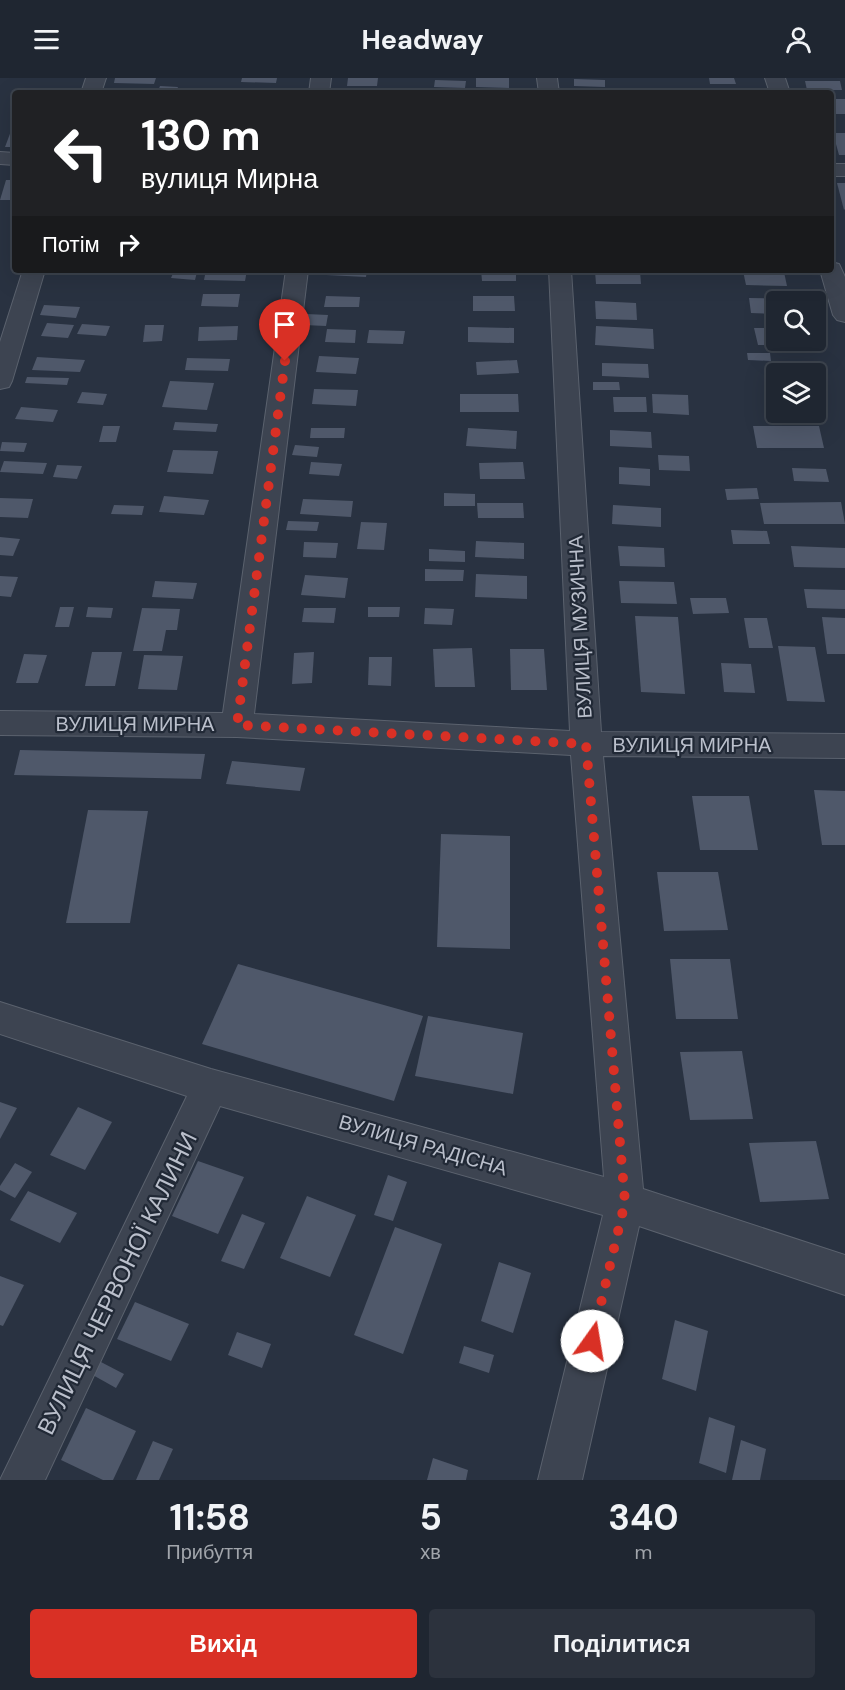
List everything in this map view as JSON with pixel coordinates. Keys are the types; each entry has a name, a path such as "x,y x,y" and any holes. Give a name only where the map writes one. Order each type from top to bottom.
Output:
{"street":[{"path":"0,381 33,273"},
{"path":"237,725 297,273"},
{"name":"ВУЛИЦЯ МУЗИЧНА","path":"560,273 586,744 625,1202 560,1480"},
{"path":"832,273 845,315"},
{"name":"ВУЛИЦЯ МИРНА","path":"0,723 237,725 586,744 845,746"},
{"name":"ВУЛИЦЯ РАДІСНА","path":"0,1018 211,1086 625,1202 845,1275"},
{"name":"ВУЛИЦЯ ЧЕРВОНОЇ КАЛИНИ","path":"22,1480 211,1086"}],"building":[{"path":"115,78 156,78 154,84 114,83"},
{"path":"242,78 277,78 276,83 241,82"},
{"path":"348,78 378,78 377,86 347,86"},
{"path":"476,78 509,78 509,88 476,87"},
{"path":"709,78 734,78 736,84 710,84"},
{"path":"574,79 605,80 605,87 574,86"},
{"path":"435,80 466,81 465,88 434,87"},
{"path":"805,81 840,81 842,90 807,90"},
{"path":"160,86 178,87 177,90 158,90"},
{"path":"834,99 845,99 845,114 834,114"},
{"path":"11,131 12,131 12,147 5,147"},
{"path":"834,133 845,133 845,155 839,155"},
{"path":"6,180 12,180 12,200 0,200"},
{"path":"837,183 845,183 844,210"},
{"path":"173,273 197,273 195,280 171,278"},
{"path":"205,273 246,273 245,281 204,280"},
{"path":"326,273 367,273 366,277 326,275"},
{"path":"481,273 516,273 516,281 482,281"},
{"path":"595,273 640,273 641,284 596,284"},
{"path":"743,273 784,273 787,286 746,285"},
{"path":"203,294 240,294 238,307 201,306"},
{"path":"326,296 360,297 359,307 324,307"},
{"path":"473,296 514,296 515,311 473,311"},
{"path":"749,298 766,298 766,314 751,313"},
{"path":"595,301 636,303 637,320 596,319"},
{"path":"44,305 80,307 76,318 40,315"},
{"path":"306,314 328,315 326,326 304,325"},
{"path":"47,323 74,325 68,338 41,336"},
{"path":"82,324 110,326 106,336 77,334"},
{"path":"145,325 164,325 162,341 143,342"},
{"path":"238,326 237,340 198,341 199,327"},
{"path":"596,326 653,329 654,349 595,345"},
{"path":"468,327 514,328 514,343 468,342"},
{"path":"754,328 766,328 766,345 758,345"},
{"path":"327,329 356,330 355,343 325,342"},
{"path":"369,330 405,331 403,344 367,343"},
{"path":"747,353 770,353 771,361 748,360"},
{"path":"319,356 359,358 356,374 316,372"},
{"path":"37,357 85,360 80,372 32,370"},
{"path":"187,358 230,359 228,371 185,370"},
{"path":"517,360 519,373 477,375 476,362"},
{"path":"602,363 648,364 649,378 602,376"},
{"path":"27,377 69,378 67,385 25,383"},
{"path":"170,381 214,383 207,410 162,407"},
{"path":"593,382 619,382 620,390 593,390"},
{"path":"314,389 358,390 356,406 312,404"},
{"path":"82,392 107,394 103,405 77,403"},
{"path":"460,394 518,394 519,412 460,412"},
{"path":"652,394 688,395 689,415 653,413"},
{"path":"613,397 646,397 647,412 614,412"},
{"path":"21,407 58,410 53,422 15,419"},
{"path":"175,422 218,424 216,432 173,430"},
{"path":"103,426 120,426 116,442 99,442"},
{"path":"753,426 819,426 824,448 757,448"},
{"path":"311,428 345,428 344,438 310,438"},
{"path":"468,428 517,431 516,449 466,446"},
{"path":"610,430 651,432 652,448 610,446"},
{"path":"2,442 27,443 24,452 0,451"},
{"path":"295,445 319,447 317,457 292,455"},
{"path":"173,450 218,451 213,474 167,472"},
{"path":"658,455 689,456 690,471 659,470"},
{"path":"4,461 47,463 43,474 0,472"},
{"path":"311,462 342,464 339,476 309,474"},
{"path":"523,462 525,479 480,479 479,463"},
{"path":"57,465 82,466 77,479 53,477"},
{"path":"619,467 650,469 650,486 619,484"},
{"path":"792,468 826,469 829,482 794,481"},
{"path":"757,488 759,499 727,500 725,489"},
{"path":"444,493 475,494 475,506 444,506"},
{"path":"164,496 209,500 204,515 159,512"},
{"path":"0,498 33,499 28,518 0,517"},
{"path":"303,499 353,501 351,517 300,514"},
{"path":"841,502 845,524 764,524 760,503"},
{"path":"477,503 523,503 524,518 478,518"},
{"path":"114,505 144,506 142,515 111,514"},
{"path":"613,505 661,508 661,527 612,524"},
{"path":"288,521 319,522 317,531 286,530"},
{"path":"361,522 387,523 384,550 357,549"},
{"path":"731,530 767,531 770,544 733,544"},
{"path":"0,537 20,539 13,556 0,555"},
{"path":"476,541 524,543 524,559 475,557"},
{"path":"304,542 338,543 336,558 303,557"},
{"path":"618,546 664,548 665,567 620,566"},
{"path":"791,546 845,548 845,568 794,567"},
{"path":"429,549 465,551 465,562 429,561"},
{"path":"425,569 464,570 463,581 425,581"},
{"path":"476,574 527,576 527,599 475,597"},
{"path":"305,575 348,578 345,598 301,595"},
{"path":"0,576 18,577 11,597 0,596"},
{"path":"155,581 197,583 193,599 152,597"},
{"path":"619,581 674,582 677,604 621,603"},
{"path":"804,589 845,590 845,609 807,608"},
{"path":"690,598 726,598 729,613 693,614"},
{"path":"60,607 74,607 69,627 55,627"},
{"path":"88,607 113,608 111,618 86,617"},
{"path":"368,607 400,607 399,617 368,617"},
{"path":"142,608 180,609 177,630 166,630 162,651 133,651"},
{"path":"304,608 336,608 334,623 302,622"},
{"path":"425,608 454,609 452,625 424,624"},
{"path":"635,616 678,617 685,694 641,692"},
{"path":"822,617 845,618 845,654 827,654"},
{"path":"744,618 767,618 773,648 749,648"},
{"path":"778,646 815,647 825,702 787,701"},
{"path":"472,648 475,687 435,687 433,649"},
{"path":"510,649 544,649 547,690 511,690"},
{"path":"92,652 122,652 115,686 85,686"},
{"path":"314,652 312,683 292,684 294,653"},
{"path":"24,654 47,655 38,683 16,683"},
{"path":"144,655 183,656 177,690 138,689"},
{"path":"369,657 392,657 391,686 368,685"},
{"path":"721,663 751,664 755,693 724,692"},
{"path":"20,750 205,754 201,779 14,775"},
{"path":"232,761 305,768 300,791 226,784"},
{"path":"814,790 845,791 845,845 822,845"},
{"path":"692,796 749,796 758,850 700,850"},
{"path":"88,810 148,811 130,923 66,923"},
{"path":"441,834 510,836 510,949 437,947"},
{"path":"657,872 718,872 728,930 664,931"},
{"path":"670,959 730,959 738,1019 676,1019"},
{"path":"238,964 423,1016 394,1101 202,1044"},
{"path":"428,1016 523,1033 513,1094 415,1076"},
{"path":"742,1051 753,1119 690,1120 680,1052"},
{"path":"0,1102 17,1108 0,1139"},
{"path":"78,1107 112,1122 85,1170 50,1155"},
{"path":"816,1141 829,1199 760,1202 749,1143"},
{"path":"198,1161 244,1177 218,1234 172,1216"},
{"path":"15,1163 32,1172 15,1198 0,1190 0,1186"},
{"path":"388,1175 407,1182 393,1221 374,1215"},
{"path":"28,1191 77,1213 60,1243 10,1220"},
{"path":"307,1196 356,1215 330,1277 280,1258"},
{"path":"242,1214 265,1223 244,1269 221,1261"},
{"path":"395,1227 442,1244 403,1354 354,1335"},
{"path":"499,1262 531,1273 513,1333 481,1321"},
{"path":"0,1276 24,1285 3,1326 0,1325"},
{"path":"135,1302 189,1324 171,1361 117,1339"},
{"path":"675,1320 708,1331 696,1391 662,1379"},
{"path":"237,1332 271,1344 262,1368 228,1355"},
{"path":"464,1346 494,1355 489,1373 459,1363"},
{"path":"99,1361 124,1374 116,1388 91,1374"},
{"path":"86,1408 136,1431 113,1480 103,1480 61,1460"},
{"path":"709,1417 735,1426 726,1473 699,1463"},
{"path":"741,1440 766,1449 760,1480 732,1480"},
{"path":"153,1441 173,1449 159,1480 136,1480"},
{"path":"433,1458 468,1470 466,1480 427,1480"}],"route":[{"path":"285,361 237,725 586,744 625,1202 592,1341"}]}
